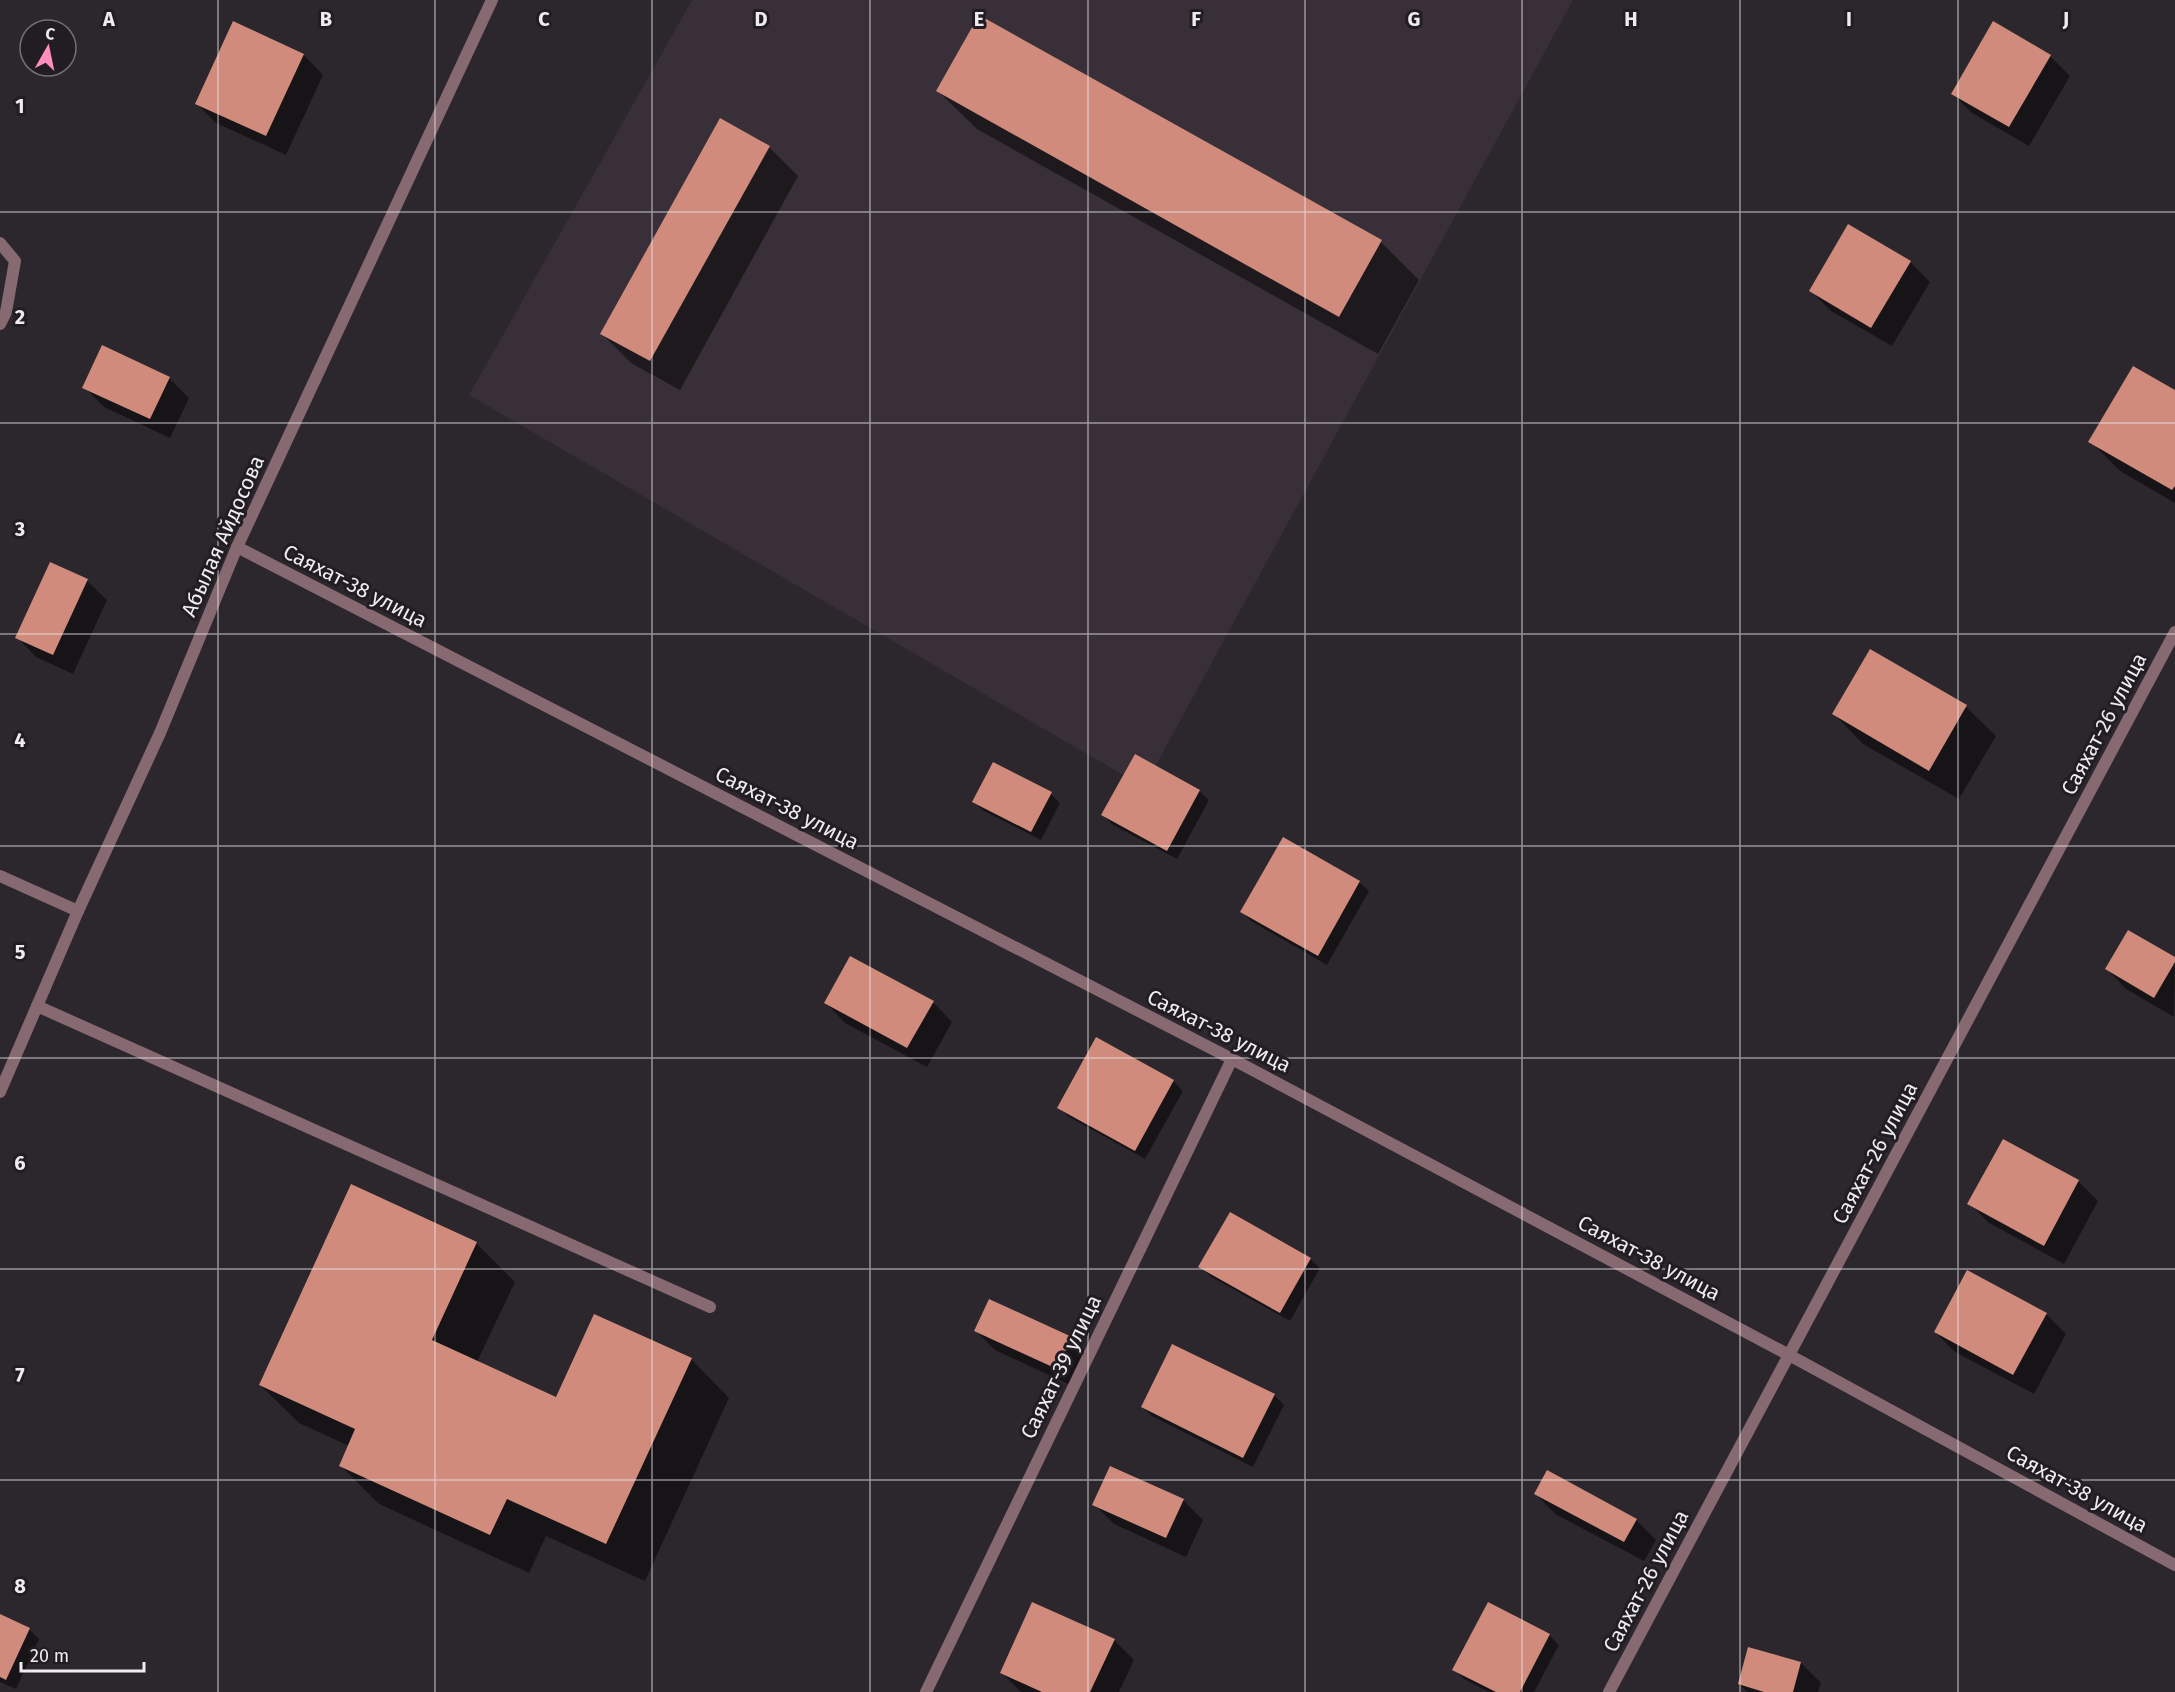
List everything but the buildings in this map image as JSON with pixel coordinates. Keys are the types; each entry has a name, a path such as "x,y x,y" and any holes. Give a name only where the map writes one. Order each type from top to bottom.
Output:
{"street":[{"name":"Абылая Айдосова","path":"0,1092 78,911 160,733 237,547 492,0"},
{"path":"0,243 15,261 6,312 0,324"},
{"name":"Саяхат-38 улица","path":"237,547 1232,1059 1790,1355 2175,1565"},
{"name":"Саяхат-26 улица","path":"1609,1692 2175,632"},
{"path":"0,876 78,911"},
{"path":"37,1006 710,1307"},
{"name":"Саяхат-39 улица","path":"926,1692 1232,1059"}],"shaded area":[{"path":"692,0 1573,0 1144,787 469,395"}]}
